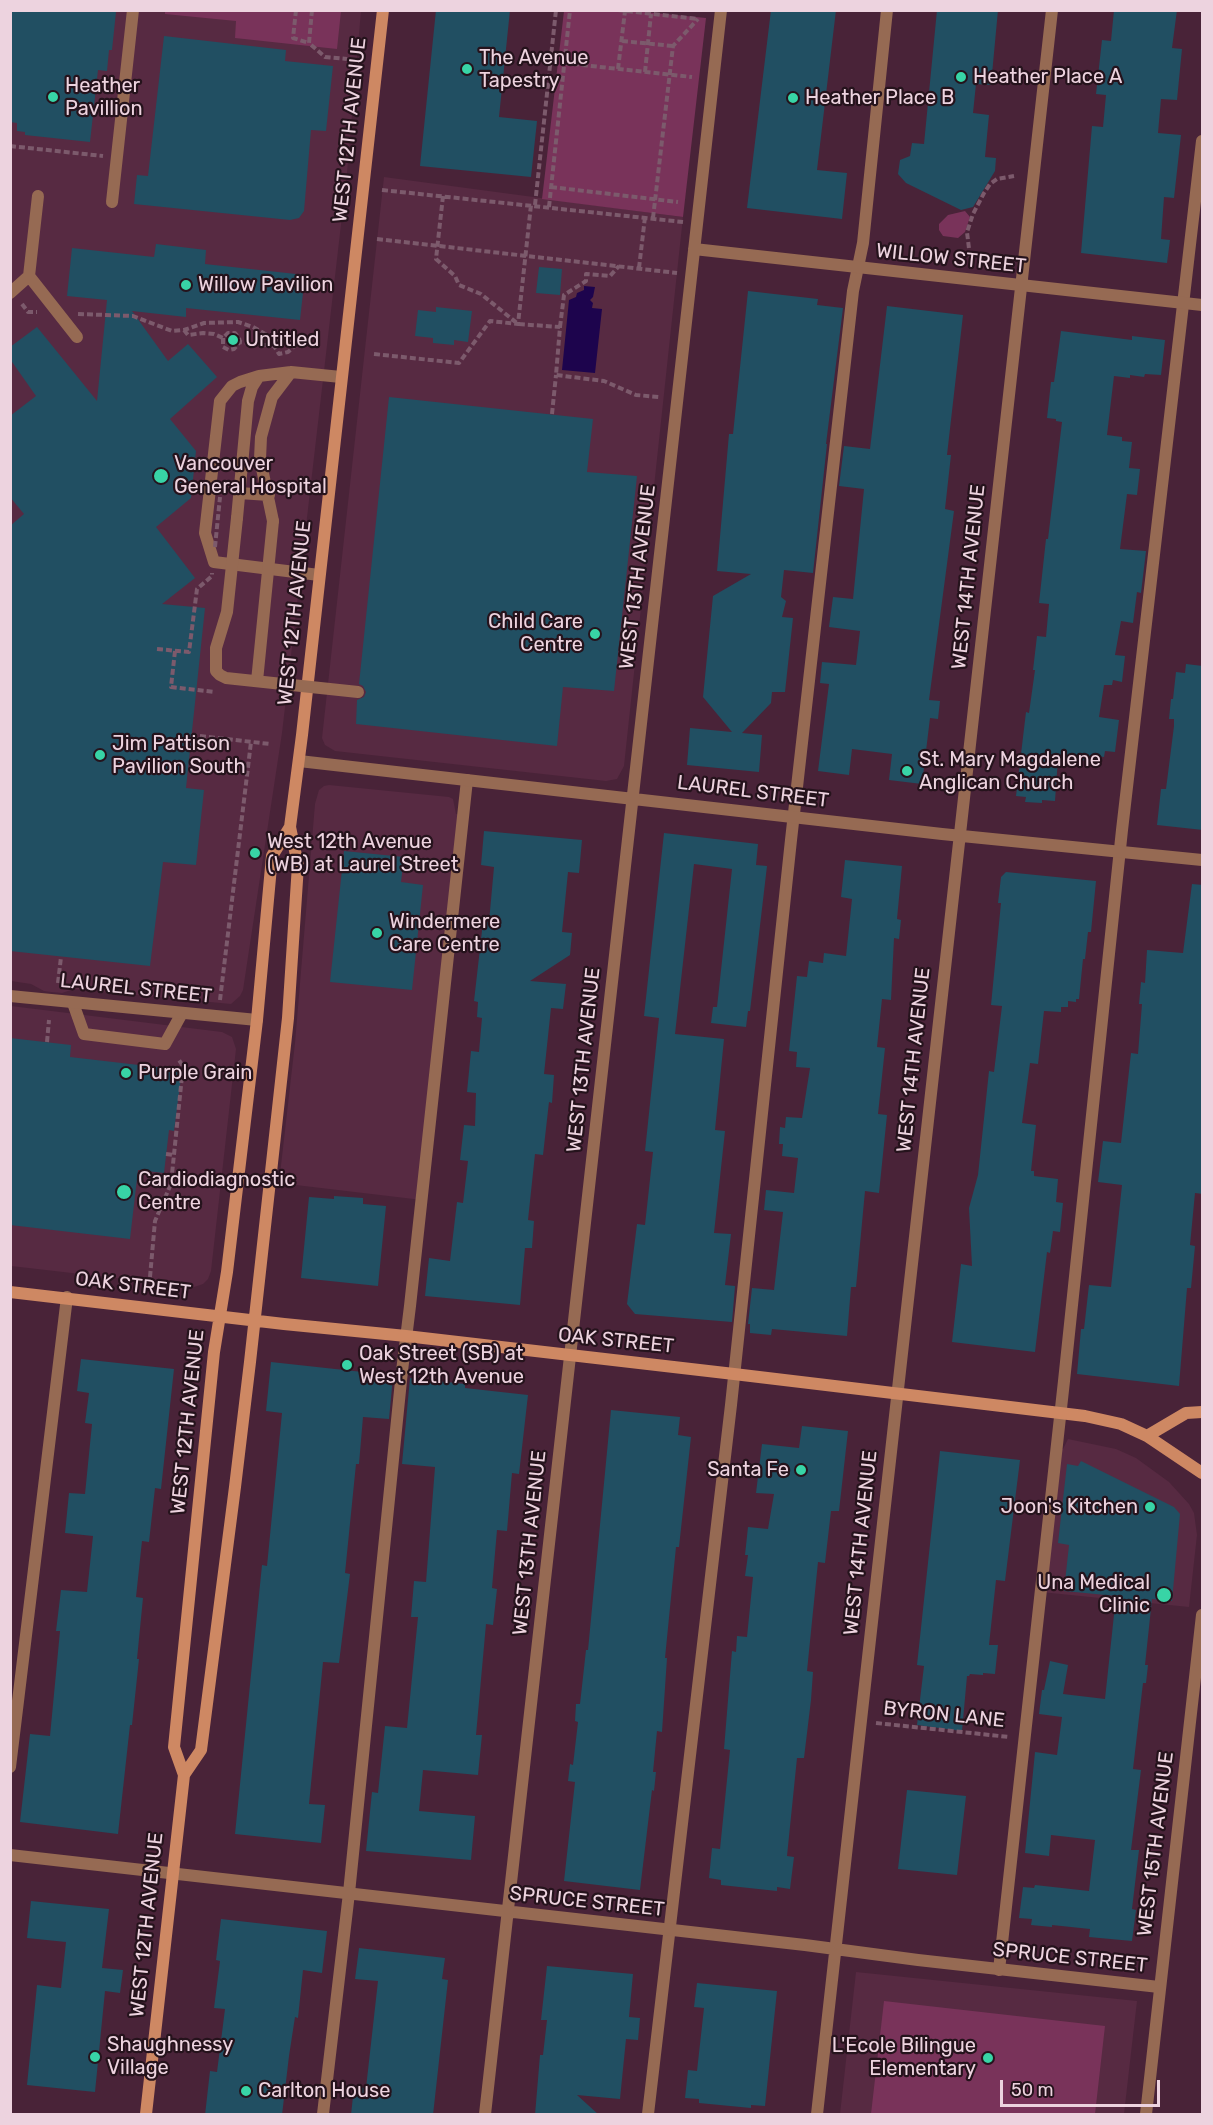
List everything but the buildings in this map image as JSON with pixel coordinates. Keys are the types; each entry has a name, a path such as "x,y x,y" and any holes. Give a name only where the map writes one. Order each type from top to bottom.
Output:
{"street":[{"path":"112,202 133,10"},
{"name":"WEST 12TH AVENUE","path":"184,1775 201,1750 236,1487 289,1006 298,865 290,827 383,10"},
{"name":"WEST 13TH AVENUE","path":"484,2115 722,10"},
{"path":"648,2115 734,1374 853,291 863,243 887,10"},
{"name":"WEST 14TH AVENUE","path":"818,2115 1052,10"},
{"path":"999,1970 1120,852 1203,141"},
{"path":"10,294 29,276 38,196"},
{"name":"WILLOW STREET","path":"694,249 1203,305"},
{"path":"29,276 77,337"},
{"path":"319,575 214,562 205,533 220,401 232,386 240,381 259,376 291,372 341,377"},
{"path":"257,681 273,521 260,459 262,429 272,397 291,372"},
{"path":"259,376 252,387 248,401 227,612 216,648 215,668 222,677 358,692"},
{"path":"239,493 269,495"},
{"name":"LAUREL STREET","path":"298,761 959,836 1203,860"},
{"path":"323,2115 349,1893 406,1336 467,780"},
{"name":"WEST 12TH AVENUE","path":"146,2115 184,1775 174,1747 214,1352 227,1272 257,1020 272,856 290,827"},
{"name":"LAUREL STREET","path":"10,996 257,1020"},
{"path":"73,1003 84,1035 165,1044 182,1013"},
{"name":"OAK STREET","path":"10,1292 1060,1412 1121,1424 1147,1436 1203,1473"},
{"path":"10,1767 67,1297"},
{"path":"1147,1436 1186,1413 1203,1412"},
{"name":"WEST 15TH AVENUE","path":"1146,2115 1203,1615"},
{"name":"SPRUCE STREET","path":"10,1855 1159,1987"}],"path":[{"path":"296,10 293,38 309,42 325,57 347,59"},
{"path":"309,42 312,10"},
{"path":"518,324 556,10"},
{"path":"549,207 570,10"},
{"path":"618,10 698,19 673,46 653,218"},
{"path":"618,69 625,11"},
{"path":"645,72 651,14"},
{"path":"622,41 673,46"},
{"path":"564,63 692,77"},
{"path":"10,146 104,156"},
{"path":"970,257 967,232 984,193 990,184 1014,176"},
{"path":"551,187 678,202"},
{"path":"382,189 683,222"},
{"path":"443,196 436,260 455,276 459,285 481,294 518,324"},
{"path":"639,268 645,217"},
{"path":"376,239 677,273"},
{"path":"552,414 564,295 586,281 586,274 610,276 620,266"},
{"path":"28,312 133,316 172,331 184,330 204,323 238,322 253,327 272,338 298,343"},
{"path":"374,354 459,363 490,321 560,327"},
{"path":"184,330 188,335 203,333 223,338"},
{"path":"228,333 235,333 240,338 240,342 234,349 223,347 223,338 228,333"},
{"path":"240,342 273,346 279,354 288,352 298,343 316,335"},
{"path":"556,375 604,381 636,395 659,397"},
{"path":"214,554 220,497"},
{"path":"157,649 189,652 197,589 212,576 213,565"},
{"path":"191,735 270,744"},
{"path":"219,1002 251,742"},
{"path":"58,983 61,957"},
{"path":"47,1042 49,1020"},
{"path":"150,1277 155,1221 171,1184 183,1066 179,1060"},
{"path":"166,1154 174,1155"},
{"name":"BYRON LANE","path":"861,1721 1025,1739"}],"shaded area":[{"name":"Vancouver General Hospital","path":"11,11 361,11 347,173 282,733 243,990 231,1004 74,989 62,993 51,992 31,984 11,981"},
{"path":"165,11 341,11 337,49 235,38 236,21 165,14"},
{"path":"564,11 635,11 706,18 683,217 542,199"},
{"name":"Vancouver General Hospital","path":"384,177 683,217 624,766 617,779 606,781 335,751 325,745 322,738"},
{"path":"965,211 970,217 965,232 958,238 943,236 939,230 939,224 948,215"},
{"path":"584,286 595,287 590,300 593,303 592,308 602,309 595,373 562,370 569,300 584,290"},
{"path":"329,785 449,797 453,799 456,814 464,815 422,1200 279,1183 295,1043 315,804 319,790"},
{"path":"11,1006 222,1032 232,1037 236,1049 211,1271 203,1284 194,1287 11,1266"},
{"path":"1068,1439 1116,1449 1136,1458 1169,1482 1189,1504 1194,1513 1197,1535 1189,1607 1041,1592 1056,1448 1063,1449"},
{"name":"L'Ecole Bilingue Elementary","path":"856,1972 1137,2001 1124,2114 840,2114"},
{"name":"L'Ecole Bilingue Elementary","path":"884,2001 1105,2026 1095,2114 871,2114"}],"place":[{"name":"The Avenue Tapestry","path":"467,69"},
{"name":"Heather Place A","path":"961,77"},
{"name":"Heather Pavillion","path":"53,97"},
{"name":"Heather Place B","path":"793,98"},
{"name":"Willow Pavilion","path":"186,285"},
{"name":"Untitled","path":"233,340"},
{"name":"Vancouver General Hospital","path":"161,476"},
{"name":"Child Care Centre","path":"595,634"},
{"name":"Jim Pattison Pavilion South","path":"100,755"},
{"name":"St. Mary Magdalene Anglican Church","path":"907,771"},
{"name":"West 12th Avenue (WB) at Laurel Street","path":"255,853"},
{"name":"Windermere Care Centre","path":"377,933"},
{"name":"Purple Grain","path":"126,1073"},
{"name":"Cardiodiagnostic Centre","path":"124,1192"},
{"name":"Oak Street (SB) at West 12th Avenue","path":"347,1365"},
{"name":"Santa Fe","path":"801,1470"},
{"name":"Joon's Kitchen","path":"1150,1507"},
{"name":"Una Medical Clinic","path":"1164,1595"},
{"name":"Shaughnessy Village","path":"95,2057"},
{"name":"L'Ecole Bilingue Elementary","path":"988,2058"},
{"name":"Carlton House","path":"246,2091"}]}
